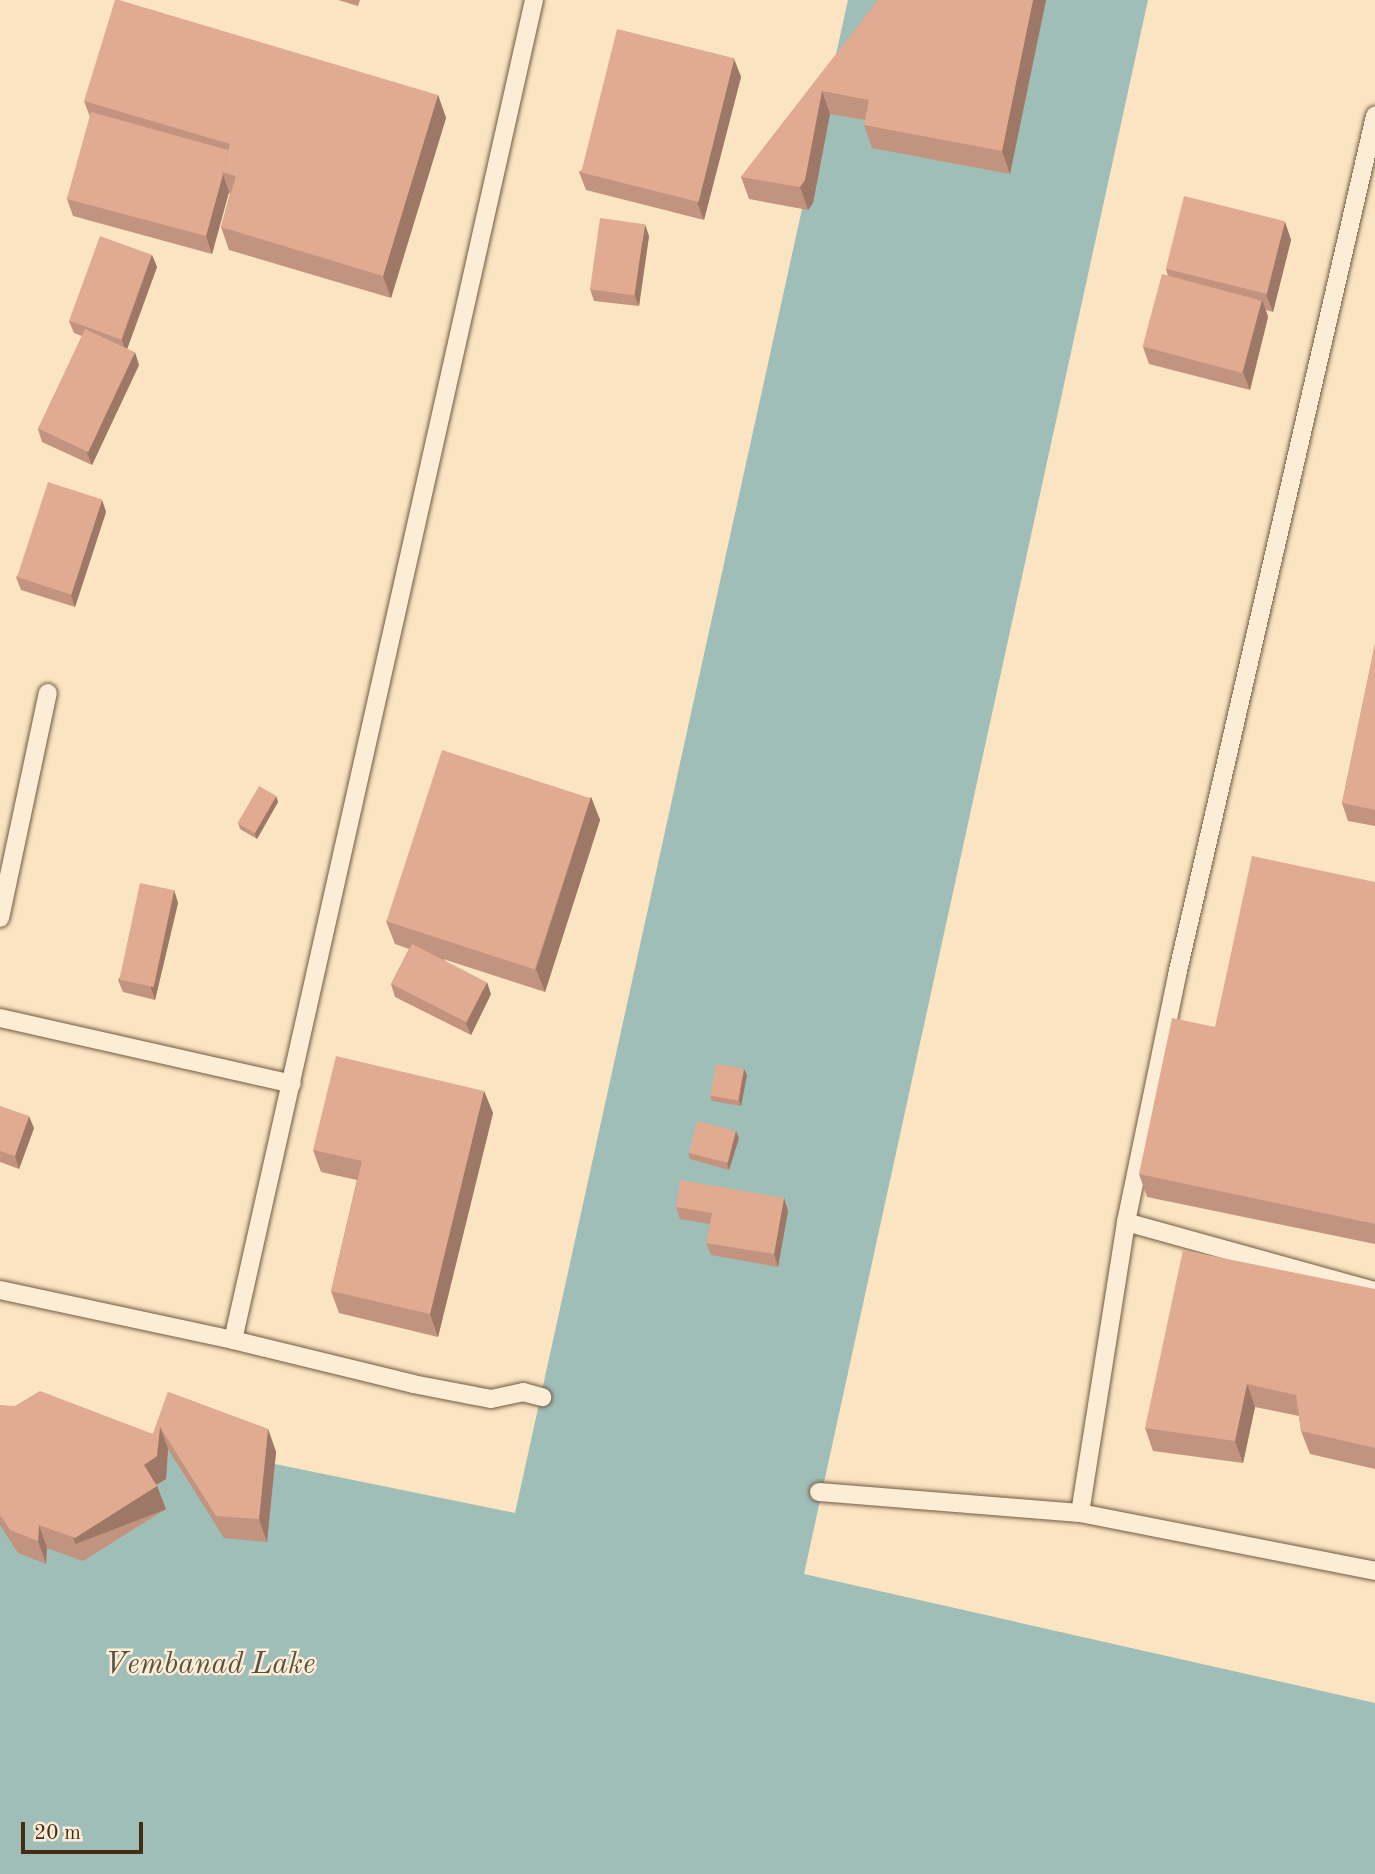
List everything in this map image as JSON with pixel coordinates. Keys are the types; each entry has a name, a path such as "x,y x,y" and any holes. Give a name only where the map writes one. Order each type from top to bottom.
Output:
{"lane":[{"path":"233,1340 534,0"},
{"path":"1080,1513 1126,1222 1177,975 1375,116"},
{"path":"0,918 48,693"},
{"path":"0,1018 292,1084"},
{"path":"1126,1222 1375,1291"},
{"path":"0,1290 233,1340 426,1387 491,1399 523,1391 542,1397"},
{"path":"819,1492 1080,1513 1375,1571"}],"water":[{"name":"Vembanad Lake","path":"848,0 1148,0 804,1574 1375,1703 1375,1874 0,1874 0,1408 515,1513"}],"building":[{"path":"115,0 438,95 383,276 221,227 236,176 222,172 230,144 84,101"},
{"path":"878,0 1033,0 1002,151 864,125 869,100 822,91 805,180 800,187 741,177"},
{"path":"617,29 734,58 699,202 581,173"},
{"path":"91,112 228,150 206,236 67,199"},
{"path":"1184,196 1285,221 1267,294 1166,269"},
{"path":"600,218 645,224 635,296 590,289"},
{"path":"100,236 152,255 121,339 69,321"},
{"path":"1162,274 1261,301 1242,373 1143,346"},
{"path":"85,329 135,352 88,452 39,429"},
{"path":"48,482 102,500 71,595 17,577"},
{"path":"1375,644 1375,810 1342,803"},
{"path":"442,750 590,798 535,969 386,921"},
{"path":"259,786 276,796 255,833 237,823"},
{"path":"1252,856 1375,882 1375,1224 1139,1174 1172,1018 1215,1027"},
{"path":"140,883 174,890 154,987 119,980"},
{"path":"412,944 487,982 466,1022 392,984"},
{"path":"336,1056 484,1091 430,1314 331,1291 362,1161 313,1150"},
{"path":"716,1064 744,1069 738,1100 710,1096"},
{"path":"0,1106 29,1116 15,1156 0,1151"},
{"path":"697,1121 736,1131 728,1163 689,1153"},
{"path":"680,1180 784,1198 774,1254 706,1243 712,1213 676,1207"},
{"path":"1183,1250 1375,1289 1375,1448 1301,1431 1296,1395 1247,1384 1235,1441 1145,1428"},
{"path":"40,1391 153,1434 168,1392 268,1429 259,1519 216,1516 160,1427 157,1456 144,1465 157,1486 75,1538 39,1525 38,1541 10,1530 0,1515 0,1405 15,1406"}]}
